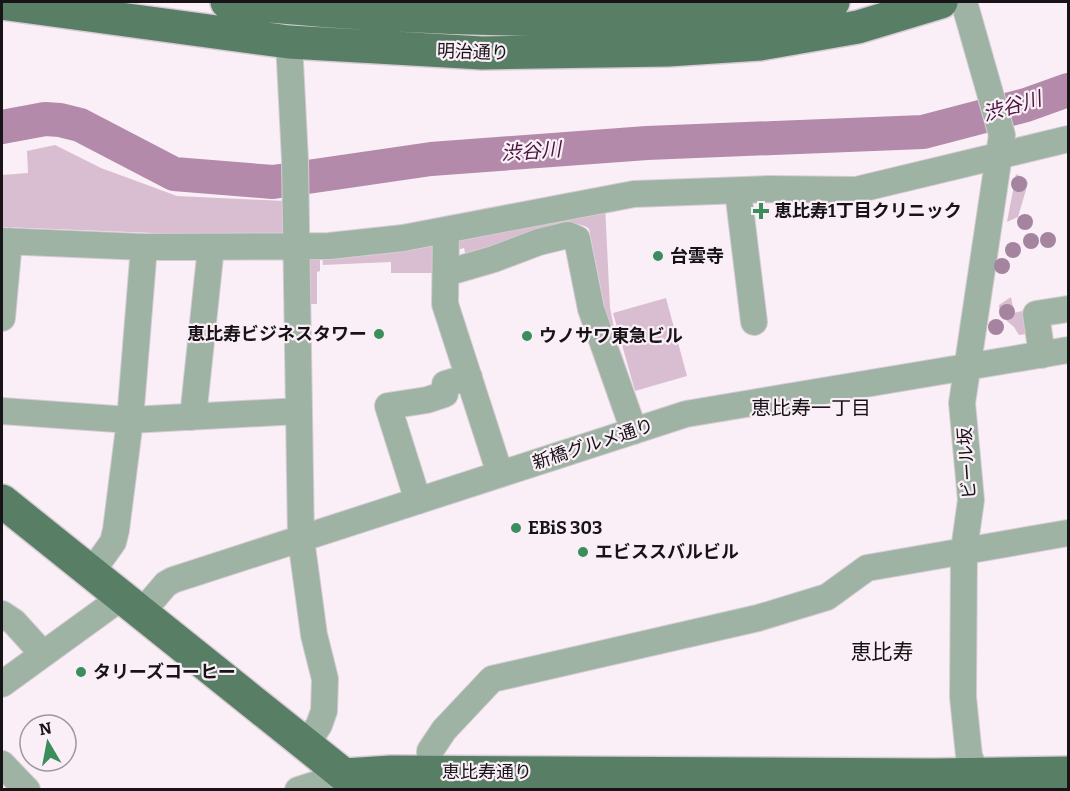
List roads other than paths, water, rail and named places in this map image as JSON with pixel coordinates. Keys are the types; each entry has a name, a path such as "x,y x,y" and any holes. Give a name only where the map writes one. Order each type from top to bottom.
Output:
{"main road":[{"name":"明治通り","path":"227,2 300,9 487,11 793,9 833,2"},
{"name":"明治通り","path":"2,3 289,42 482,54 668,50 760,44 858,27 941,2"},
{"path":"2,501 307,743 346,782"},
{"name":"恵比寿通り","path":"346,782 392,781 430,772 978,782 1068,773"}],"street":[{"path":"964,2 1002,144"},
{"path":"289,42 295,160 301,539 314,635 325,679 324,711 319,725 307,743"},
{"path":"2,318 5,241 144,247 295,248 329,246 446,231 634,194 738,190 856,190 1002,144 1068,139"},
{"name":"ビール坂","path":"978,782 969,756 963,697 964,550 971,500 962,403 1002,144"},
{"path":"738,190 754,322"},
{"path":"446,231 445,304 500,474"},
{"path":"446,273 494,260 539,242 568,235 577,238 591,309 634,431"},
{"path":"91,573 113,542 116,530 130,420 144,247"},
{"path":"193,417 212,247"},
{"path":"1042,355 1036,314 1068,309"},
{"name":"新橋グルメ通り","path":"2,684 43,654 173,580 686,414 1068,350"},
{"path":"418,501 388,406 427,400 445,394 445,384 469,377"},
{"path":"2,411 130,420 299,411"},
{"path":"430,772 430,751 444,730 492,679 758,618 827,597 867,568 1068,533"},
{"path":"2,614 14,622 43,654"},
{"path":"2,764 27,789"},
{"path":"298,789 346,782"}],"waterway":[{"name":"渋谷川","path":"2,127 45,119 60,120 80,125 174,174 273,182 431,159 647,143 923,132 1026,105 1068,90"}],"place":[{"name":"恵比寿1丁目クリニック","path":"761,211"},
{"name":"台雲寺","path":"658,256"},
{"name":"恵比寿ビジネスタワー","path":"379,334"},
{"name":"ウノサワ東急ビル","path":"527,336"},
{"name":"EBiS 303","path":"516,528"},
{"name":"エビススバルビル","path":"583,552"},
{"name":"タリーズコーヒー","path":"81,672"}],"district":[{"name":"恵比寿一丁目","path":"811,408"},
{"name":"恵比寿","path":"882,652"}]}
